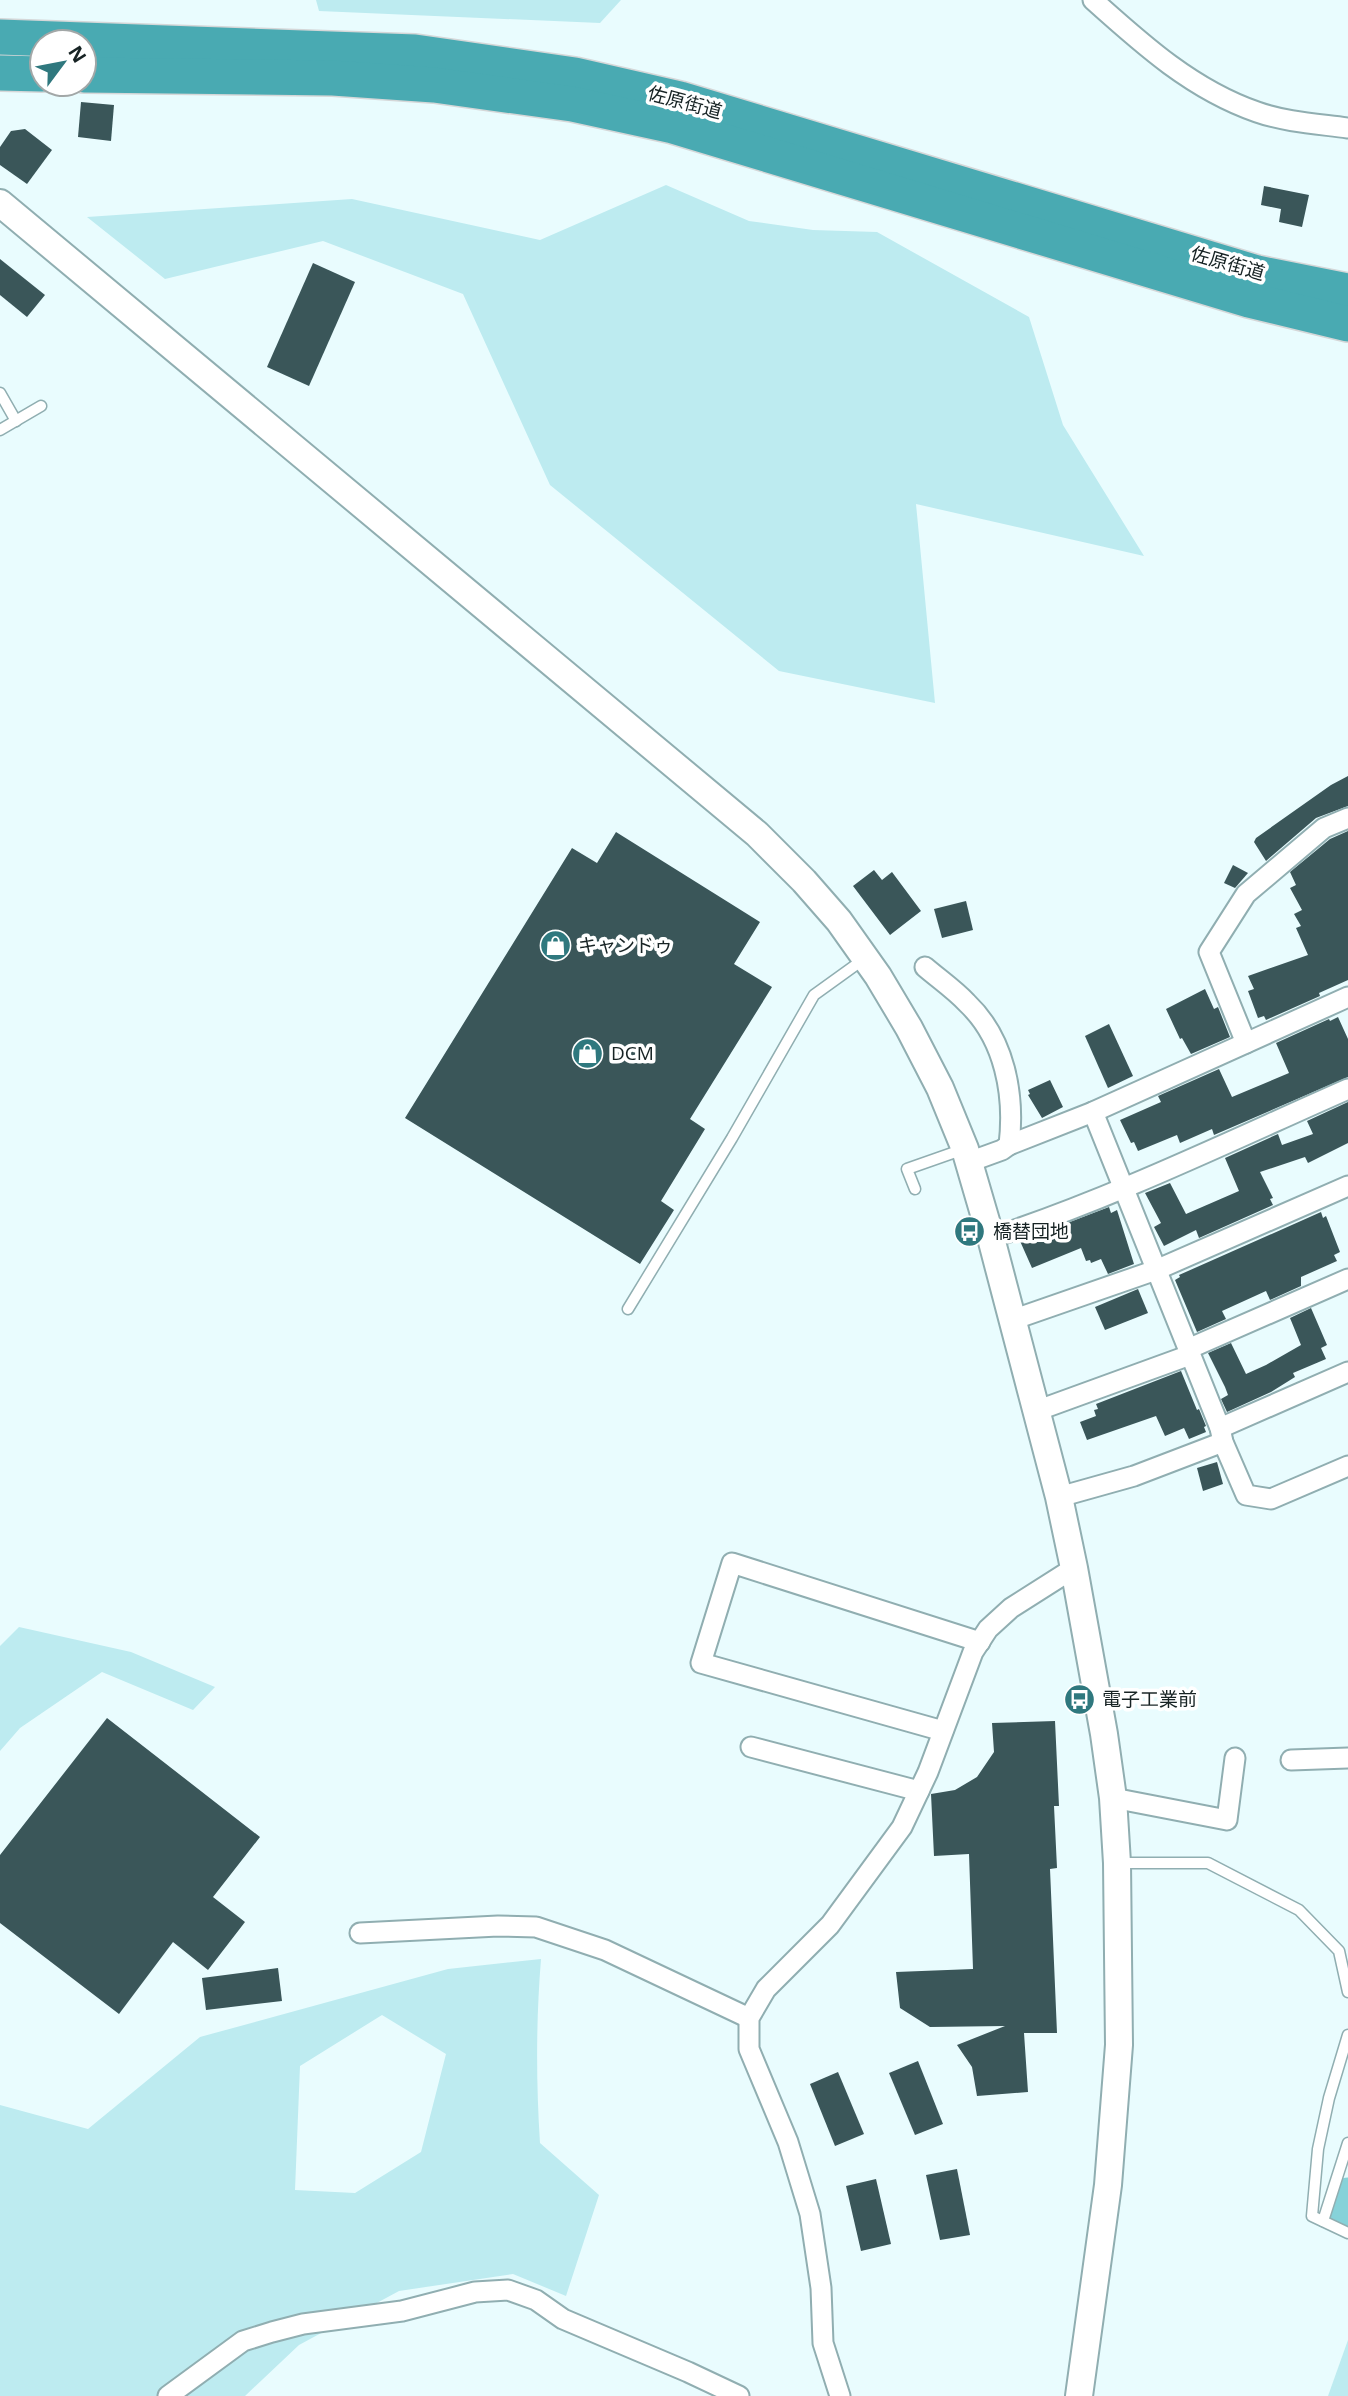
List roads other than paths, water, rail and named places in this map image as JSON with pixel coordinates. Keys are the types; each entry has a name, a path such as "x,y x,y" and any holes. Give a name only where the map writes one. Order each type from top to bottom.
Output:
{"highway":[{"name":"佐原街道","path":"0,37 415,52 575,75 680,99 772,141 1253,286 1348,324"},
{"path":"0,73 28,74"},
{"name":"佐原街道","path":"98,75 333,78 433,85 572,104 673,126 772,141"},
{"name":"佐原街道","path":"1253,286 1348,291"}],"street":[{"path":"1093,0 1177,71 1223,98 1260,113 1348,128"},
{"path":"0,203 757,834 822,901 865,958 909,1028 940,1088 967,1155 1059,1497 1104,1734 1112,1798 1117,1863 1119,2045 1108,2185 1079,2396"},
{"path":"1246,1043 1209,952 1246,894 1324,828 1348,818"},
{"path":"925,967 969,1004 997,1043 1003,1061 1012,1120 1009,1145"},
{"path":"967,1155 1002,1150 1348,997"},
{"path":"991,1238 1034,1224 1123,1187 1348,1089"},
{"path":"1093,1112 1246,1495 1271,1499 1348,1466"},
{"path":"1012,1320 1156,1270 1348,1186"},
{"path":"1036,1411 1189,1352 1348,1279"},
{"path":"1059,1497 1134,1476 1348,1372"},
{"path":"943,1731 701,1663 732,1563 980,1642"},
{"path":"839,2396 823,2343 821,2288 810,2214 788,2142 749,2049 750,2018 766,1989 830,1925 902,1827 919,1791 973,1652 988,1629 1011,1608 1074,1568"},
{"path":"751,1747 919,1791"},
{"path":"1112,1798 1227,1820 1235,1758"},
{"path":"1292,1760 1348,1758"},
{"path":"360,1933 498,1926 536,1927 606,1950 750,2018"},
{"path":"168,2396 243,2342 272,2332 303,2324 402,2311 475,2292 508,2290 536,2300 563,2319 739,2396"}],"lane":[{"path":"0,394 16,421"},
{"path":"0,430 41,405"},
{"path":"628,1309 732,1139 814,995 865,958"},
{"path":"915,1189 907,1169 967,1155"},
{"path":"1117,1863 1208,1863 1299,1910 1339,1951 1348,1992"},
{"path":"1348,2035 1329,2098 1318,2149 1312,2216 1348,2233"},
{"path":"1323,2221 1348,2143"}],"waterway":[{"path":"1339,2214 1348,2196"}],"place":[{"name":"キャンドゥ","path":"555,945"},
{"name":"DCM","path":"588,1053"},
{"name":"橋替団地","path":"970,1231"},
{"name":"電子工業前","path":"1079,1699"}]}
